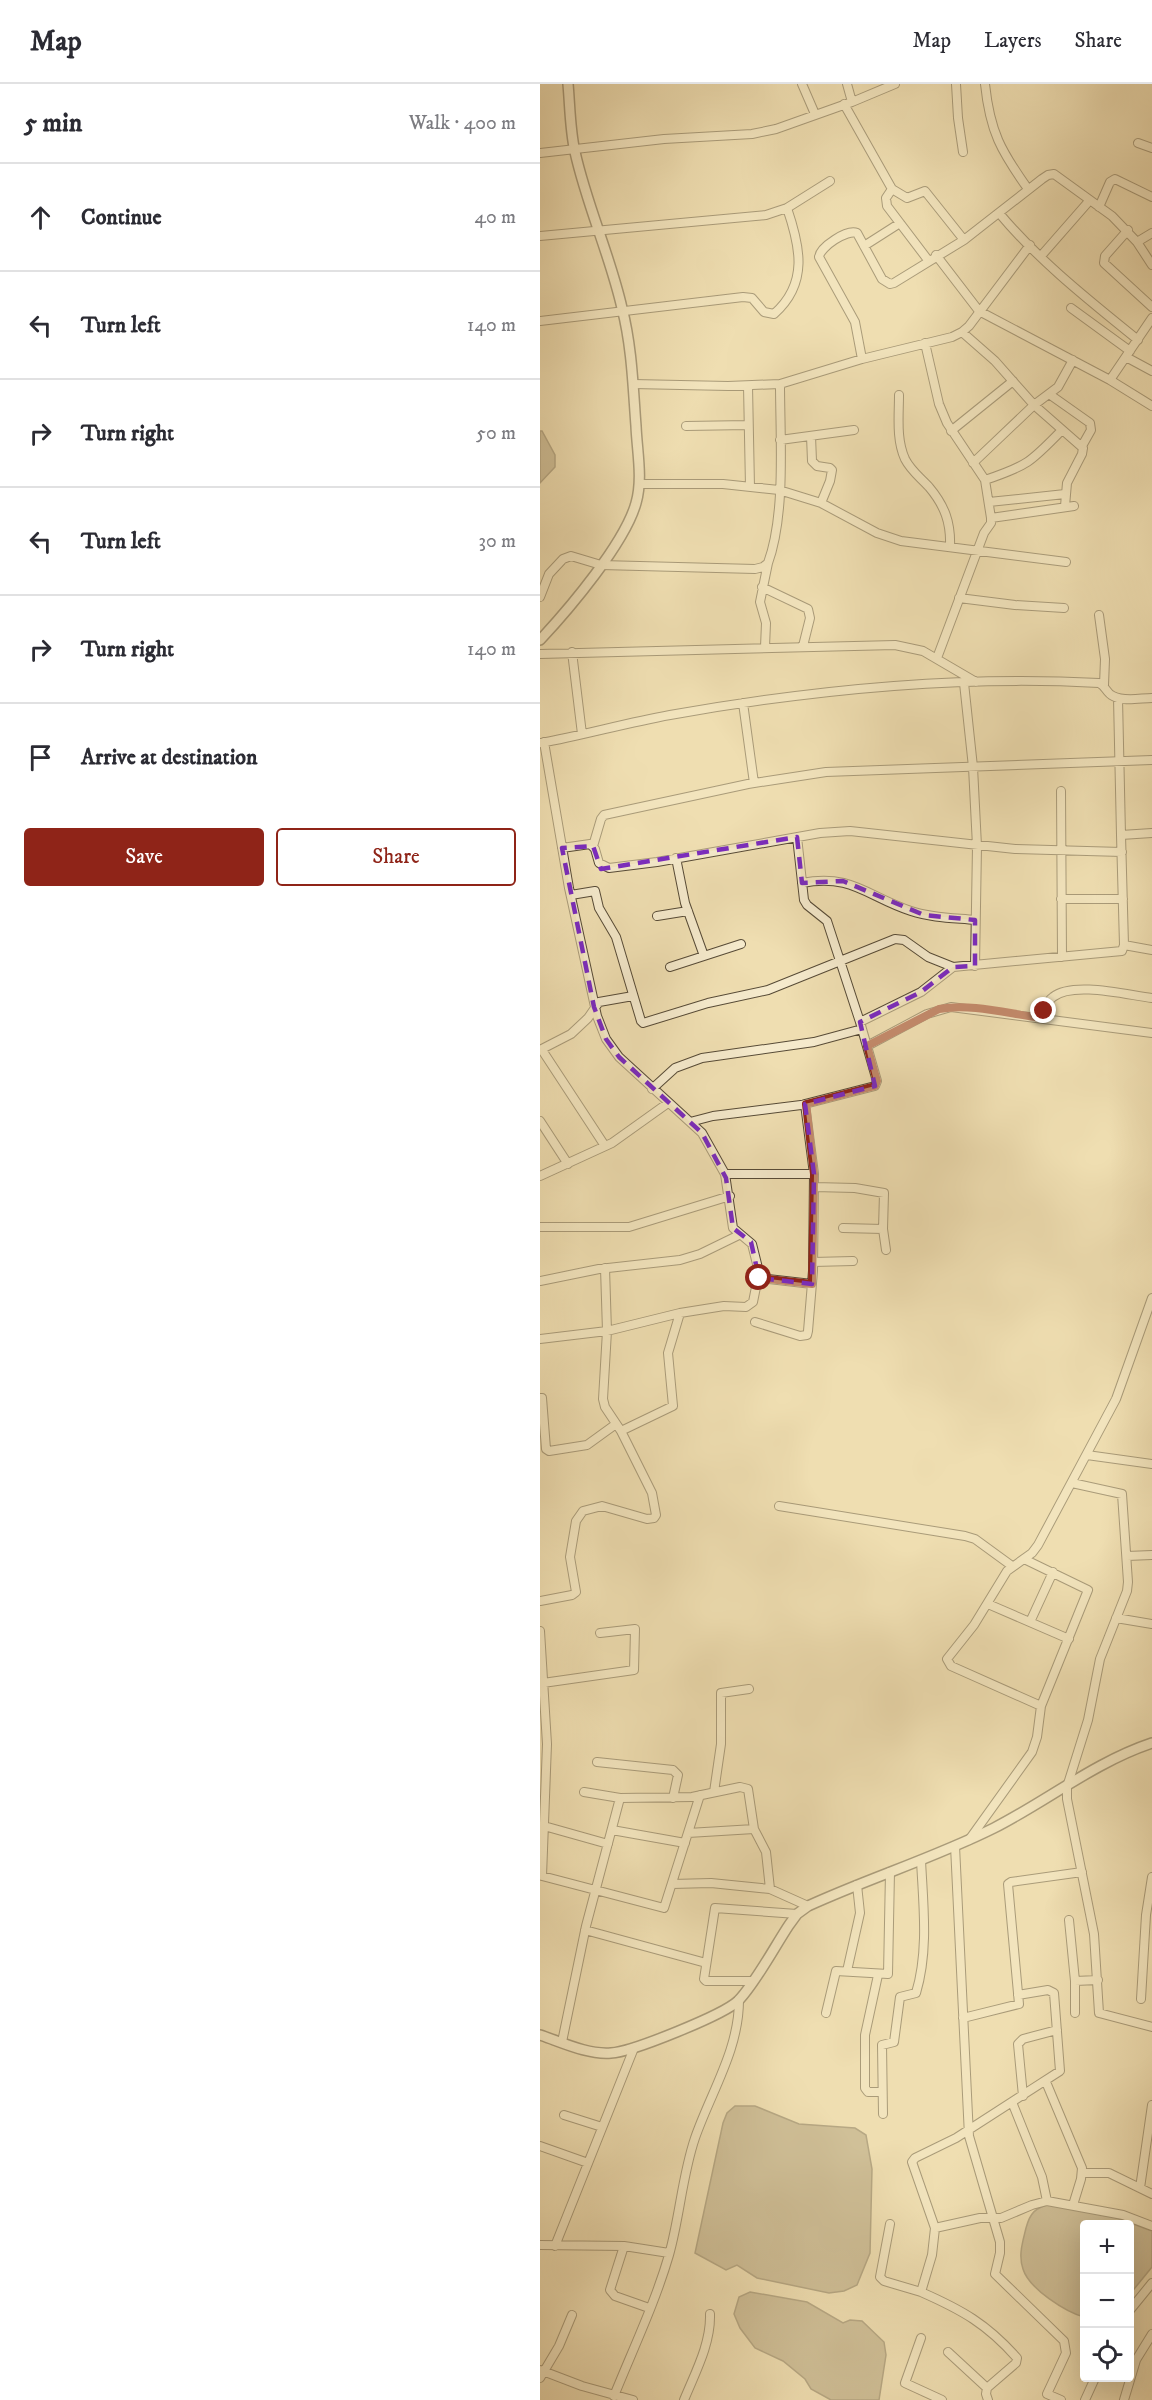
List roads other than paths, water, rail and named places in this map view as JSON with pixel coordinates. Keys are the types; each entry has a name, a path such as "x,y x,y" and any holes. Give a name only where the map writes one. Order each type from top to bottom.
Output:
{"street":[{"path":"541,638 573,603 630,521 637,502 639,484 633,384 623,311 613,271 597,230 574,149 568,84"},
{"path":"802,84 815,114"},
{"path":"847,84 848,103 892,189 907,198 925,191 964,240"},
{"path":"540,153 664,139 753,134 776,129 848,103 880,87 895,84"},
{"path":"956,84 963,152"},
{"path":"986,84 990,122 995,135 1004,155 1028,189"},
{"path":"1138,143 1152,148"},
{"path":"862,359 855,322 819,257 822,250 848,232 857,233 882,279 890,284 964,240 1028,189 1048,175 1054,174 1128,230 1152,265"},
{"path":"1099,207 1110,182 1115,179 1152,197"},
{"path":"540,236 749,217 788,208 830,181"},
{"path":"892,189 886,198 887,206 928,260"},
{"path":"1041,256 1090,200"},
{"path":"540,321 743,297 752,298 764,312 774,314 790,295 799,265 797,237 788,208"},
{"path":"999,213 1041,256 1138,340"},
{"path":"864,246 900,223"},
{"path":"1128,230 1106,256 1104,263 1152,307"},
{"path":"1137,242 1152,233"},
{"path":"633,384 748,386 780,384 962,332 1030,245"},
{"path":"936,255 979,311 1110,380 1152,406"},
{"path":"1071,308 1152,371"},
{"path":"1110,380 1152,318"},
{"path":"962,332 995,361 1034,405 1061,431 1082,446"},
{"path":"925,343 939,404 951,430 985,480 991,523 984,533 937,658"},
{"path":"973,463 1034,405 1049,394 1065,376 1073,360"},
{"path":"951,430 1013,381"},
{"path":"765,647 766,623 760,602 778,514 780,384"},
{"path":"748,386 750,487"},
{"path":"990,518 1070,506 1065,494 1070,474 1092,430 1090,423 1049,394"},
{"path":"899,395 898,434 901,448 914,472 930,488 948,516 950,547"},
{"path":"686,426 748,425"},
{"path":"780,440 854,430"},
{"path":"985,480 1024,466 1038,457 1061,431"},
{"path":"811,436 812,461 817,466 832,470 830,482 821,503"},
{"path":"639,484 779,490 821,503 868,529 901,542 1066,562"},
{"path":"989,502 1065,494"},
{"path":"540,597 549,574 563,559 571,556 600,565 755,569 768,563"},
{"path":"762,587 808,609 810,618 803,646"},
{"path":"958,598 1064,608"},
{"path":"1099,615 1105,659 1104,685"},
{"path":"540,654 895,645 923,651 977,683"},
{"path":"572,652 582,734"},
{"path":"964,683 973,768 977,846 975,966"},
{"path":"540,1339 608,1331 680,1313 724,1306 750,1307 759,1278 752,1244 733,1228 724,1174 702,1133 619,1057 606,1039 594,1006 542,743 668,716 743,703 882,687 964,683 1099,683 1104,685 1112,696 1118,698 1152,698"},
{"path":"571,895 595,891 599,908 616,937 640,1021 646,1023 701,1005 768,990 901,939 928,957 953,967 1120,952 1124,945 1118,698"},
{"path":"743,703 754,783"},
{"path":"1122,852 977,846 860,831 832,831 676,858 605,867 599,863 593,846 604,815 754,783 826,772 1152,760"},
{"path":"1060,792 1062,957"},
{"path":"1121,835 1152,833"},
{"path":"690,1122 713,1116 806,1104 875,1086 877,1081 842,962 827,921 804,900 796,837"},
{"path":"562,848 587,844 593,846"},
{"path":"676,858 688,911 704,956"},
{"path":"802,883 819,879 843,881 924,915 975,920"},
{"path":"1061,899 1123,899"},
{"path":"657,916 688,911"},
{"path":"670,967 741,944"},
{"path":"1124,945 1152,950"},
{"path":"652,1089 675,1068 702,1058 814,1042 861,1026 921,992 953,967"},
{"path":"1042,1018 1050,1000 1062,992 1072,990 1152,998"},
{"path":"605,1146 541,1050 571,1034 588,1018 594,1006 599,1002 633,996"},
{"path":"867,1046 927,1014 951,1007 1152,1033"},
{"path":"540,1176 605,1146 668,1103"},
{"path":"755,1322 800,1336 807,1335 813,1262 814,1174 806,1104"},
{"path":"540,1121 567,1164"},
{"path":"724,1174 814,1174"},
{"path":"814,1187 845,1187 882,1192 885,1198 883,1229 886,1250"},
{"path":"540,1227 629,1227 729,1196"},
{"path":"843,1228 883,1229"},
{"path":"540,1281 605,1268 680,1260 700,1254 740,1235"},
{"path":"813,1262 854,1261"},
{"path":"540,1601 576,1592 570,1557 576,1521 582,1511 602,1506 647,1519 654,1518 656,1515 652,1494 603,1399 608,1331 605,1268"},
{"path":"759,1278 812,1284"},
{"path":"1041,1706 948,1664 949,1657 988,1604 1012,1566 1024,1559 1038,1545 1116,1399 1152,1298"},
{"path":"540,1398 543,1398 546,1449 549,1451 587,1445 619,1427 673,1406 668,1353 680,1313"},
{"path":"1087,1455 1152,1464"},
{"path":"1072,1483 1122,1494 1127,1556 1127,1591 1100,1659 1088,1719 1067,1787 1067,1799 1094,1934 1100,2015 1152,2027"},
{"path":"779,1506 965,1536 975,1539 1012,1566"},
{"path":"1127,1556 1152,1555"},
{"path":"969,1840 1032,1752 1037,1737 1041,1706 1088,1590 1024,1559"},
{"path":"1030,1622 1053,1572"},
{"path":"988,1604 1069,1639"},
{"path":"1116,1618 1152,1624"},
{"path":"543,1683 634,1670 635,1629 600,1633"},
{"path":"540,1631 547,1744 542,1844 544,1878 662,1909 666,1905 700,1795"},
{"path":"714,1792 721,1744 721,1693 749,1689"},
{"path":"540,2035 610,2054 634,2048 722,2012 739,2000 798,1914 808,1906 969,1840 1021,1814 1104,1764 1152,1743"},
{"path":"597,1762 673,1770 678,1775 673,1798"},
{"path":"584,1792 620,1798 673,1798 740,1787 748,1789 754,1829 766,1852 770,1889"},
{"path":"562,2042 585,1930 620,1798"},
{"path":"544,1826 608,1844"},
{"path":"688,1833 754,1829"},
{"path":"612,1830 685,1843"},
{"path":"955,1846 968,2129 1001,2248 995,2274 1064,2341 1066,2353 1047,2394 1061,2400"},
{"path":"882,2114 882,2045 894,2042 900,1997 916,1993 920,1973 924,1915 921,1860"},
{"path":"826,2013 834,1974 838,1970 886,1976 889,1972 890,1872"},
{"path":"963,2018 1016,2007 1019,2004 1007,1886 1011,1882 1082,1872"},
{"path":"1142,2000 1152,1877"},
{"path":"672,1884 711,1883 770,1889 808,1906"},
{"path":"847,1971 860,1913 857,1885"},
{"path":"752,1982 706,1981 704,1977 715,1908 798,1914"},
{"path":"1069,1920 1075,1981 1075,2013"},
{"path":"585,1930 706,1963"},
{"path":"878,1974 866,2035 865,2088 868,2092 882,2092"},
{"path":"1075,1981 1098,1980"},
{"path":"921,2292 932,2254 934,2228 930,2209 912,2165 913,2159 950,2142 1060,2071 1053,1991 1018,1995"},
{"path":"614,2396 669,2253 693,2145 712,2094 733,2048 739,2018 739,2000"},
{"path":"1023,2096 1018,2044 1023,2039 1057,2030"},
{"path":"555,2246 634,2048"},
{"path":"1046,2082 1080,2162 1082,2173 1072,2205"},
{"path":"1012,2102 1042,2177 1047,2201"},
{"path":"1140,2188 1152,2105"},
{"path":"564,2115 602,2127"},
{"path":"540,2146 588,2163"},
{"path":"1082,2173 1109,2173 1152,2194"},
{"path":"934,2228 980,2218 1001,2218 1047,2201 1123,2215 1152,2226"},
{"path":"890,2224 880,2277 884,2281 921,2292 960,2309 977,2321 1017,2358 1016,2363 987,2388 988,2400"},
{"path":"540,2246 624,2246 669,2253"},
{"path":"624,2246 610,2290 615,2296 649,2308"},
{"path":"1134,2305 1152,2283"},
{"path":"684,2400 707,2342 710,2314"},
{"path":"572,2315 542,2373 633,2400"},
{"path":"1124,2400 1136,2360 1151,2336"},
{"path":"921,2338 905,2383 942,2400"},
{"path":"948,2352 987,2388"},
{"path":"1085,2400 1093,2382"}]}
